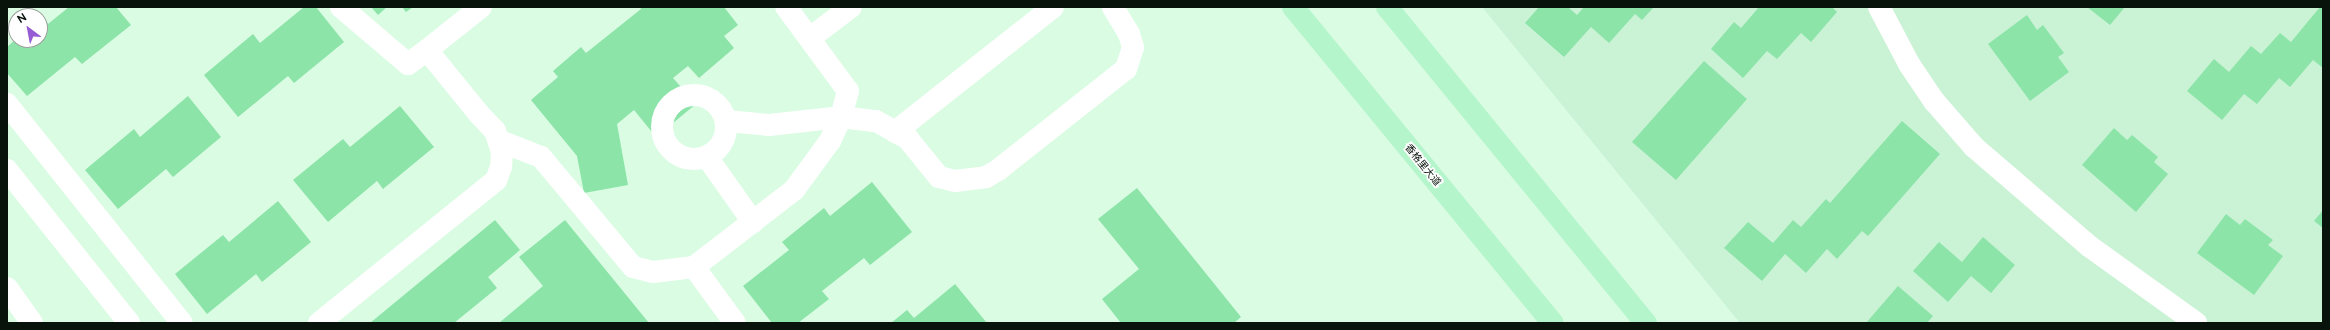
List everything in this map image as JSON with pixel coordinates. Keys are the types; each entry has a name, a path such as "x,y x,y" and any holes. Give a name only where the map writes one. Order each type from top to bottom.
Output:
{"main road":[{"name":"香格里大道","path":"1293,7 1553,323"},
{"path":"1387,7 1646,323"}],"street":[{"path":"341,7 408,64 481,7"},
{"path":"500,141 541,157 633,267 653,272 694,267 794,190 814,167 830,141 841,117 848,91 786,7"},
{"path":"810,38 851,7"},
{"path":"895,132 1053,7"},
{"path":"727,121 768,125 841,117 876,121 908,139 939,177 955,180 971,180 998,170 1126,69 1133,47 1130,34 1113,7"},
{"path":"1879,7 1910,64 1934,101 1974,147 2089,246 2196,323"},
{"path":"319,323 496,180 501,167 500,141 495,131 479,114 427,50"},
{"path":"688,94 702,95 716,102 727,121 726,136 718,149 707,157 693,160 679,156 668,147 662,135 661,121 666,109 676,99 688,94"},
{"path":"7,104 182,323"},
{"path":"707,157 753,222"},
{"path":"7,170 128,323"},
{"path":"694,267 735,323"},
{"path":"7,288 32,323"}],"shaded area":[{"path":"1482,7 2323,7 2323,323 1740,323"}],"building":[{"path":"69,7 116,7 131,25 82,64 75,57 27,96 7,73 7,47 48,48 48,24"},
{"path":"304,7 316,7 344,42 294,83 288,76 238,117 204,75 253,34 260,43"},
{"path":"371,7 387,7 378,15"},
{"path":"402,7 413,7 406,12"},
{"path":"640,7 724,7 738,25 724,36 734,48 699,78 688,66 673,78 696,104 656,137 634,110 617,124 628,185 584,193 577,156 531,100 558,77 553,71 581,47 586,53 641,9"},
{"path":"1539,7 1568,7 1577,15 1584,7 1654,7 1642,20 1635,14 1609,43 1591,27 1564,57 1525,23"},
{"path":"1759,7 1832,7 1837,12 1811,42 1801,33 1777,59 1767,51 1743,78 1711,49 1734,22 1741,28"},
{"path":"2087,7 2125,7 2110,25"},
{"path":"2320,7 2323,7 2323,68 2313,60 2290,87 2279,78 2257,104 2244,94 2222,120 2187,91 2214,59 2229,72 2251,46 2261,54 2280,33 2291,42"},
{"path":"2027,15 2037,30 2043,25 2064,53 2058,57 2069,72 2030,101 1988,44"},
{"path":"1704,61 1747,99 1676,180 1632,142"},
{"path":"188,96 221,137 173,177 166,169 118,209 85,170 134,129 140,137"},
{"path":"400,106 434,147 383,189 377,181 328,222 293,180 343,139 350,147"},
{"path":"1902,121 1940,154 1868,236 1862,231 1837,259 1827,249 1806,273 1785,254 1762,281 1724,248 1748,222 1773,243 1793,220 1801,227 1826,199 1830,203"},
{"path":"2114,128 2127,140 2132,135 2158,157 2154,162 2168,174 2136,212 2082,165"},
{"path":"872,182 912,232 870,265 864,258 822,291 829,299 798,323 772,323 743,286 789,250 782,242 824,208 830,216"},
{"path":"1137,188 1241,317 1234,323 1121,323 1102,299 1139,269 1098,219"},
{"path":"278,201 311,242 262,282 256,274 207,314 175,274 223,235 229,242"},
{"path":"2323,210 2323,228 2314,221"},
{"path":"2226,214 2240,225 2245,219 2273,240 2268,245 2283,256 2254,295 2197,253"},
{"path":"495,220 520,250 488,277 497,288 454,323 370,323"},
{"path":"565,220 649,323 499,323 543,286 519,257"},
{"path":"1983,237 2015,265 1991,293 1971,276 1948,302 1913,271 1939,242 1962,262"},
{"path":"955,284 987,323 891,323 907,310 914,318"},
{"path":"1898,286 1933,316 1927,323 1866,323"}]}
